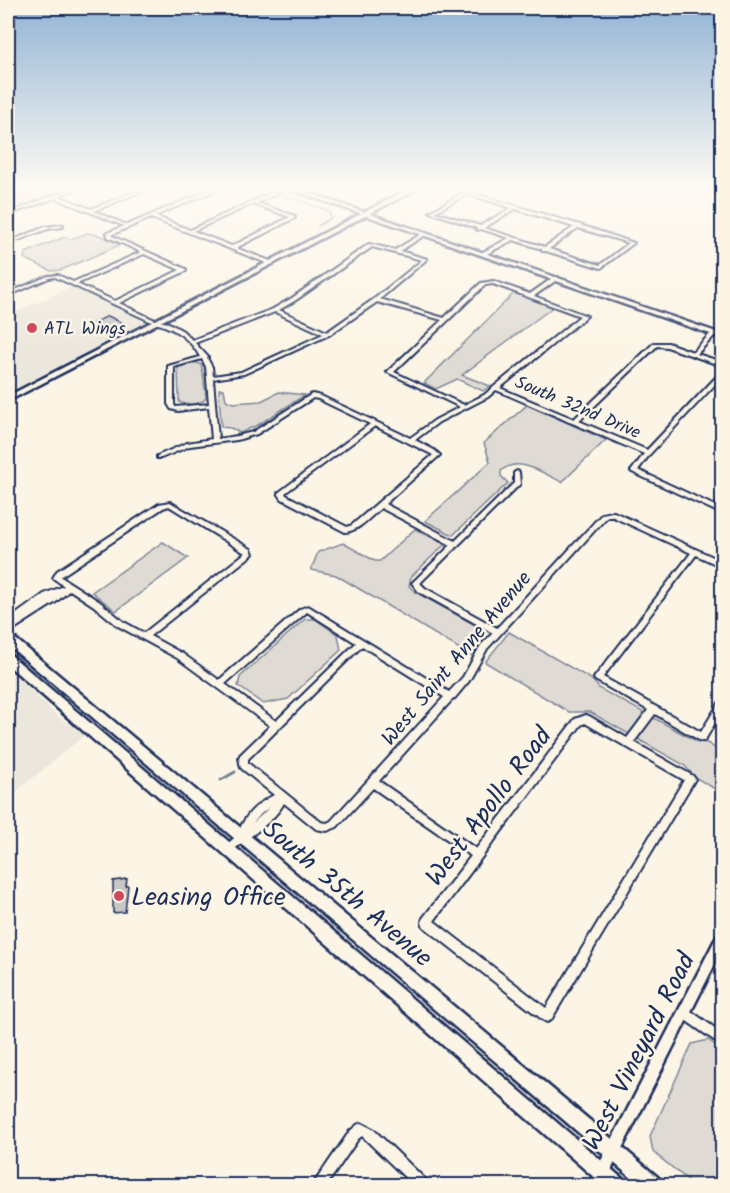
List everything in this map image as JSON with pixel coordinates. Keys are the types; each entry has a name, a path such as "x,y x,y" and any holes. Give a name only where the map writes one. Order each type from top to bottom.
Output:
{"main road":[{"path":"8,399 310,243"},
{"name":"South 35th Avenue","path":"8,639 655,1185"},
{"name":"South 35th Avenue","path":"8,658 228,849 599,1179 618,1185"}],"street":[{"path":"116,303 184,270 125,243"},
{"path":"219,243 271,263"},
{"path":"232,248 243,243"},
{"path":"397,251 410,243"},
{"path":"449,243 723,336"},
{"path":"486,255 505,243"},
{"path":"522,243 601,267 631,243"},
{"path":"544,250 554,243"},
{"path":"192,342 275,310 371,245 425,259 376,300 327,334 242,373 210,378"},
{"path":"73,284 145,252"},
{"path":"8,295 53,276 116,303 192,342 205,357 209,367 215,441"},
{"path":"531,296 556,279"},
{"path":"410,441 437,421 486,396 584,315 488,282 390,372 464,407"},
{"path":"376,300 446,320"},
{"path":"275,310 327,334"},
{"path":"694,354 714,333"},
{"path":"575,422 656,344 660,343 723,364"},
{"path":"205,357 173,364 171,368 173,408 212,405"},
{"path":"723,374 648,453 634,471 719,510 723,500"},
{"name":"South 32nd Drive","path":"496,388 648,453"},
{"path":"159,457 189,444 255,432 312,396 319,397 410,441 437,455 381,505 347,530 281,494 374,424"},
{"path":"498,632 422,590 416,583 517,484 517,473"},
{"path":"145,636 249,554 238,545 167,503 57,577 68,587 97,604 121,624 180,656 275,725"},
{"path":"381,505 455,544"},
{"name":"West Saint Anne Avenue","path":"283,796 320,826 327,827 334,824 451,697 498,632 604,516 612,514 695,552"},
{"path":"723,564 695,552 598,678 702,737 723,705"},
{"path":"8,624 68,587"},
{"path":"219,684 308,609 451,697"},
{"path":"8,629 30,611"},
{"path":"228,849 242,836 253,831 279,805 283,796 244,765 243,758 362,642"},
{"path":"629,743 653,710"},
{"name":"West Apollo Road","path":"586,719 629,743 690,779 547,1016 427,922 578,722 586,719"},
{"path":"372,782 477,855"},
{"name":"West Vineyard Road","path":"599,1179 723,938"},
{"path":"685,1013 723,1040"},
{"path":"318,1185 354,1135 361,1129 369,1133 424,1185"}],"shaded area":[{"path":"51,243 115,243 120,245 61,270 51,271 24,258 25,253"},
{"path":"73,286 142,320 142,324 8,393 8,316"},
{"path":"514,293 553,307 462,375 490,386 483,391 457,379 436,389 424,383"},
{"path":"195,362 202,365 206,398 197,403 179,402 178,367"},
{"path":"219,389 224,389 226,400 233,403 261,401 279,392 305,395 258,425 240,433 231,428 221,427"},
{"path":"527,405 606,440 562,482 523,465 508,467 501,471 501,476 508,483 453,535 425,521 490,462 484,443"},
{"path":"415,529 445,544 411,577 409,586 415,592 486,631 473,657 336,575 311,570 318,552 343,543 375,561 380,561"},
{"path":"163,542 188,558 116,611 92,592"},
{"path":"305,619 315,619 338,635 341,650 288,699 263,704 238,686 240,677"},
{"path":"509,632 591,679 600,689 698,742 707,743 722,752 722,793 696,778 684,765 590,712 569,712 485,662"},
{"path":"8,668 57,716 85,735 8,798"},
{"path":"708,1040 722,1050 722,1185 694,1185 653,1152 650,1136 692,1044"}],"building":[{"path":"108,316 124,324 110,331 93,323"},
{"name":"Leasing Office","path":"127,879 125,912 113,913 113,881"}],"waterway":[{"path":"221,780 235,772"}],"place":[{"name":"ATL Wings","path":"32,328"},
{"name":"Leasing Office","path":"119,896"}]}
